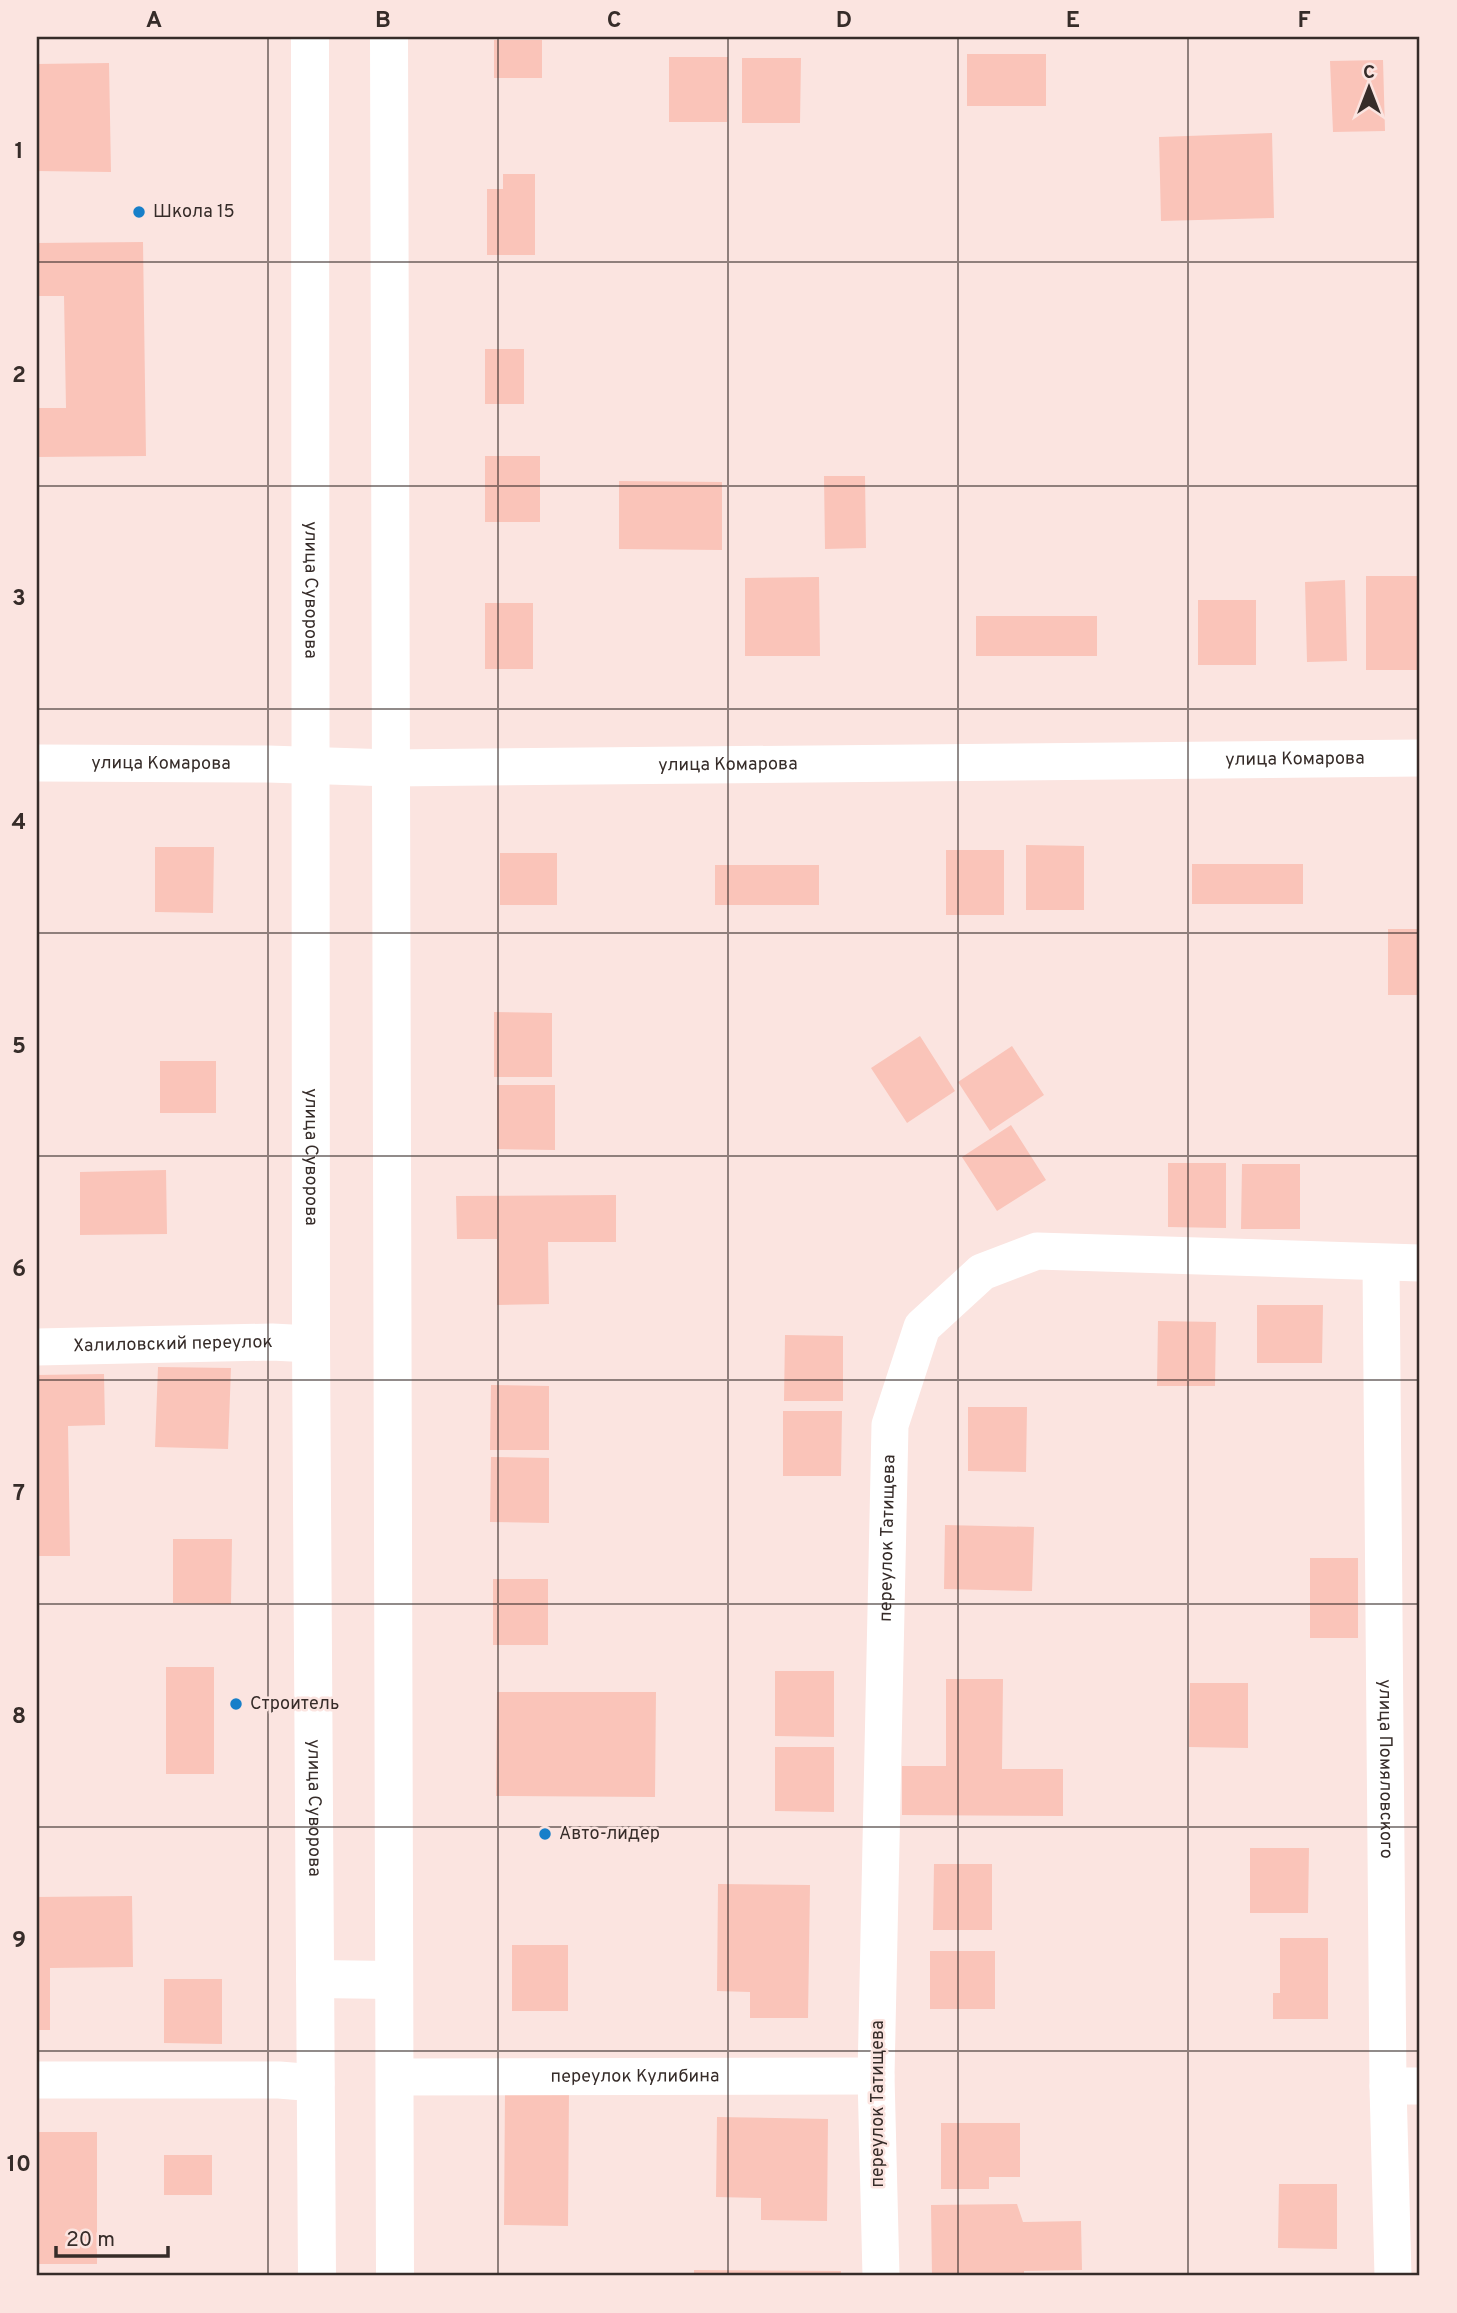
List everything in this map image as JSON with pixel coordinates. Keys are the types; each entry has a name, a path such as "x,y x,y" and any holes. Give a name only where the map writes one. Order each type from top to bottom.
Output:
{"main road":[{"name":"улица Суворова","path":"310,37 311,1343 317,2276"},
{"path":"389,37 395,2276"},
{"path":"315,1979 393,1980"}],"street":[{"name":"улица Комарова","path":"37,763 268,764 391,768 1420,758"},
{"name":"переулок Татищева","path":"881,2276 876,2076 890,1425 922,1327 982,1272 1037,1251 1420,1263"},
{"name":"улица Помяловского","path":"1381,1263 1404,2086 1393,2276"},
{"name":"Халиловский переулок","path":"37,1347 311,1343"},
{"name":"переулок Кулибина","path":"395,2077 876,2076"},
{"path":"37,2080 279,2080 316,2083"}],"building":[{"path":"494,40 542,40 542,78 494,78"},
{"path":"967,54 1046,54 1046,106 967,106"},
{"path":"669,57 728,57 727,122 669,122"},
{"path":"742,58 801,58 800,123 742,123"},
{"path":"1383,60 1385,131 1333,132 1330,61"},
{"path":"109,63 111,172 37,171 37,64"},
{"path":"1272,133 1274,218 1161,221 1159,137"},
{"path":"503,174 535,174 535,255 487,255 487,189 503,189"},
{"path":"143,242 146,456 37,457 37,408 66,408 64,296 37,296 37,243"},
{"path":"485,349 524,349 524,404 485,404"},
{"path":"485,456 540,456 540,522 485,522"},
{"path":"824,476 865,476 866,548 825,549"},
{"path":"619,481 722,482 722,550 619,549"},
{"path":"1366,576 1420,576 1420,670 1366,670"},
{"path":"819,577 820,656 745,656 745,578"},
{"path":"1345,580 1347,661 1307,662 1305,582"},
{"path":"1198,600 1256,600 1256,665 1198,665"},
{"path":"485,603 533,603 533,669 485,669"},
{"path":"976,616 1097,616 1097,656 976,656"},
{"path":"1026,845 1084,846 1084,910 1026,910"},
{"path":"155,847 214,847 213,913 155,912"},
{"path":"946,850 1004,850 1004,915 946,915"},
{"path":"500,853 557,853 557,905 500,905"},
{"path":"1192,864 1303,864 1303,904 1192,904"},
{"path":"715,865 819,865 819,905 715,905"},
{"path":"1388,929 1420,929 1420,995 1388,995"},
{"path":"494,1012 552,1013 552,1077 494,1077"},
{"path":"920,1036 955,1091 907,1123 871,1068"},
{"path":"1012,1046 1044,1095 990,1131 958,1082"},
{"path":"160,1061 216,1061 216,1113 160,1113"},
{"path":"497,1085 555,1085 555,1150 497,1149"},
{"path":"1011,1125 1046,1180 997,1211 962,1157"},
{"path":"1168,1163 1226,1163 1226,1228 1168,1227"},
{"path":"1242,1164 1300,1164 1300,1229 1241,1229"},
{"path":"166,1170 167,1234 80,1235 80,1172"},
{"path":"616,1195 616,1242 548,1242 549,1304 497,1305 497,1239 457,1239 456,1196"},
{"path":"1257,1305 1323,1305 1322,1363 1257,1363"},
{"path":"1158,1321 1216,1322 1215,1386 1157,1386"},
{"path":"785,1335 843,1336 843,1401 784,1401"},
{"path":"158,1367 231,1368 228,1449 155,1447"},
{"path":"104,1374 105,1425 68,1426 70,1556 37,1556 37,1375"},
{"path":"491,1385 549,1386 549,1450 490,1450"},
{"path":"968,1407 1027,1407 1026,1472 968,1471"},
{"path":"783,1411 842,1411 841,1476 783,1476"},
{"path":"491,1457 549,1458 549,1523 490,1522"},
{"path":"945,1525 1034,1527 1032,1591 944,1589"},
{"path":"173,1539 232,1539 231,1604 173,1603"},
{"path":"1310,1558 1358,1558 1358,1638 1310,1638"},
{"path":"493,1579 548,1579 548,1645 493,1645"},
{"path":"166,1667 214,1667 214,1774 166,1774"},
{"path":"775,1671 834,1671 834,1737 775,1736"},
{"path":"946,1679 1003,1679 1002,1769 1063,1769 1063,1816 902,1815 902,1766 946,1766"},
{"path":"1190,1683 1248,1683 1248,1748 1189,1747"},
{"path":"497,1692 656,1692 655,1797 496,1796"},
{"path":"775,1747 834,1747 834,1812 775,1811"},
{"path":"1250,1848 1309,1848 1308,1913 1250,1913"},
{"path":"934,1864 992,1864 992,1930 933,1930"},
{"path":"718,1884 810,1885 808,2018 750,2018 750,1992 717,1991"},
{"path":"132,1896 133,1967 50,1968 50,2030 37,2030 37,1897"},
{"path":"1280,1938 1328,1938 1328,2019 1273,2019 1273,1993 1280,1993"},
{"path":"512,1945 568,1945 568,2011 512,2011"},
{"path":"930,1951 995,1951 995,2009 930,2009"},
{"path":"164,1979 222,1979 222,2044 164,2043"},
{"path":"505,2090 569,2090 568,2226 504,2225"},
{"path":"717,2117 828,2119 827,2221 761,2220 761,2198 716,2197"},
{"path":"941,2123 1020,2123 1020,2177 989,2177 989,2189 941,2189"},
{"path":"37,2132 97,2132 97,2264 37,2264"},
{"path":"164,2155 212,2155 212,2195 164,2195"},
{"path":"1279,2184 1337,2184 1337,2249 1278,2248"},
{"path":"1017,2204 1023,2222 1081,2221 1082,2270 1024,2271 1024,2276 932,2276 931,2205"},
{"path":"694,2270 841,2271 841,2276 694,2276"}],"place":[{"name":"Школа 15","path":"139,212"},
{"name":"Строитель","path":"236,1704"},
{"name":"Авто-лидер","path":"545,1834"}]}
